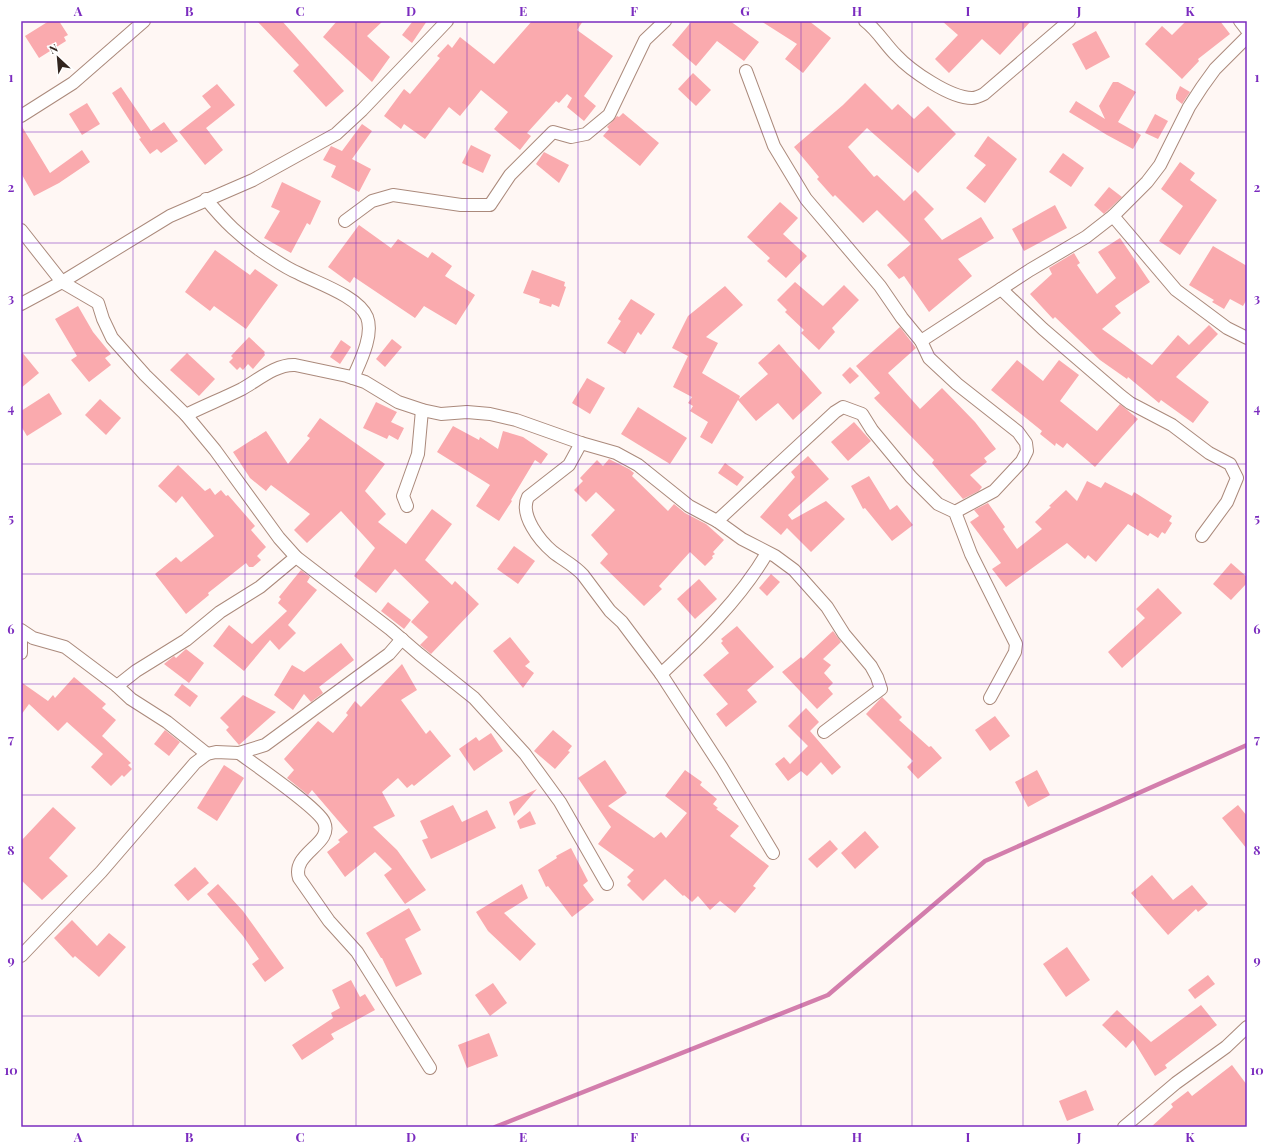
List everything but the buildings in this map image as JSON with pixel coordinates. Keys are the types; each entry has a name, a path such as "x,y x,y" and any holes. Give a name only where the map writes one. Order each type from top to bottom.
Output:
{"street":[{"path":"21,116 74,83 144,21"},
{"path":"21,304 62,282 170,216 206,199 253,180 336,134 362,110 448,21"},
{"path":"345,221 372,201 393,196 461,205 490,205 510,174 553,132 571,136 586,134 609,115 645,40 666,21"},
{"path":"865,21 872,26 897,57 927,79 946,91 974,99 984,94 1069,21"},
{"path":"1240,21 1247,30"},
{"path":"921,341 1001,289 1086,237 1113,216 1146,182 1160,165 1189,108 1202,87 1215,69 1247,37"},
{"path":"746,71 774,146 806,199 880,286 902,318 921,341 929,358 957,384 1018,432 1026,443 1027,452 1022,461 994,491 955,512"},
{"path":"206,199 228,226 263,252 296,273 349,298 360,307 367,317 368,328 365,351 353,378"},
{"path":"1113,216 1176,290 1228,328 1247,338"},
{"path":"21,230 62,282 98,303 103,319 112,338 145,375 186,415 215,450 279,538 296,556 333,583 474,698 525,754 560,802 607,884"},
{"path":"1001,289 1043,329 1130,403 1172,425 1209,453 1230,464 1237,478 1227,502 1202,536"},
{"path":"186,415 287,365 353,378 365,382 398,402 422,410 441,414 490,414 516,420 581,444 616,453 638,465 688,506 717,521 742,539 794,570 827,607 844,634 871,666 881,687 879,692 824,732"},
{"path":"717,521 835,412 843,407 862,414 872,430 911,477 938,504 955,512 971,554 1016,644 1015,652 990,698"},
{"path":"407,506 403,496 418,454 422,410"},
{"path":"581,444 569,465 528,497 526,501 526,512 538,536 553,552 580,571 661,674 722,768 774,853"},
{"path":"661,674 692,646 728,606 755,574 767,553"},
{"path":"117,686 136,671 186,640 220,612 260,587 296,556"},
{"path":"21,630 32,638 65,647 117,686 131,699 167,722 207,754"},
{"path":"21,639 21,653"},
{"path":"21,956 101,872 195,763 207,754 216,752 239,753 265,745 390,654 402,639"},
{"path":"239,753 304,802 324,822 326,830 323,838 303,858 298,866 297,872 299,878 329,921 357,952 430,1068"},
{"path":"1124,1127 1176,1083 1226,1047 1247,1027"}],"waterway":[{"path":"495,1127 828,995 985,861 1247,745"}]}
